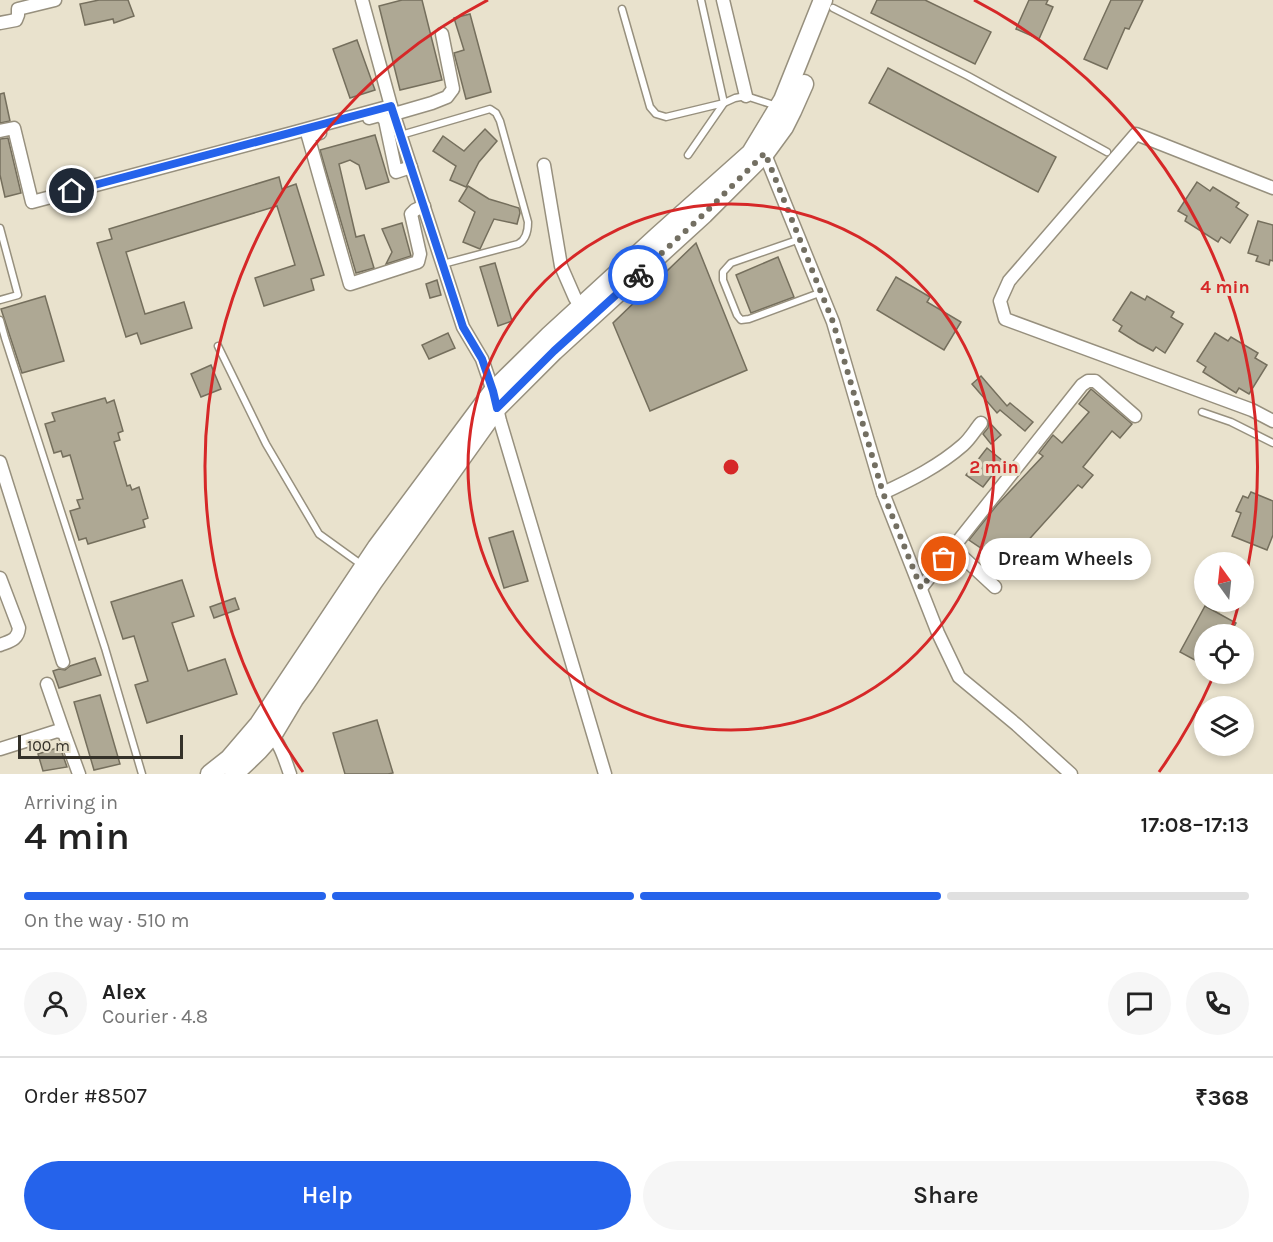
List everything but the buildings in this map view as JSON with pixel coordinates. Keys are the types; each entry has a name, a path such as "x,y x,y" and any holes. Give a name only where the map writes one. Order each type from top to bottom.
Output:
{"street":[{"path":"0,23 16,20 18,15 16,5 55,0"},
{"path":"362,0 393,110 463,327 482,359 495,399 605,774"},
{"path":"723,0 746,96"},
{"path":"234,774 258,751 266,729 377,548 495,399 585,314 658,236 751,153 762,147 786,109 801,59 831,3"},
{"path":"0,131 14,128 32,202 292,134 393,110 432,104 447,97 453,89 442,34"},
{"path":"411,167 396,172 385,120 380,115 308,136 350,284 418,262 420,254 411,214 424,206"},
{"path":"1273,188 1136,134 1009,281 1000,301 1005,319 1252,410 1273,421"},
{"path":"762,147 833,322 883,493 938,633 959,677 1071,774"},
{"path":"544,165 561,266 585,314"},
{"path":"921,588 1082,385 1088,381 1095,381 1135,416"},
{"path":"210,774 266,729 294,699 495,399"},
{"path":"883,493 912,480 942,461 964,444 981,423"},
{"path":"0,462 63,662"},
{"path":"953,548 995,587"},
{"path":"0,578 19,628 14,640 0,645"},
{"path":"47,684 79,774"},
{"path":"266,729 290,774"},
{"path":"0,748 57,731 64,733"}],"lane":[{"path":"688,155 724,103 701,0"},
{"path":"831,3 1107,152"},
{"path":"622,9 650,107 657,114 666,117 746,96 786,109"},
{"path":"401,135 490,109 496,113 500,121 528,222 526,236 523,242 518,244 443,264"},
{"path":"0,228 18,295 0,300"},
{"path":"801,239 731,263 723,272 723,280 741,320 822,292"},
{"path":"0,320 105,648 142,774"},
{"path":"218,346 266,444 319,534 364,567"},
{"path":"1202,412 1231,422 1273,443"}],"way so far":[{"path":"638,275 765,153 833,322 883,493 921,588 944,559"}],"place":[{"name":"Dream Wheels","path":"944,559"}],"route":[{"path":"72,191 391,106 463,327 482,359 497,408 554,351 638,275"}]}
